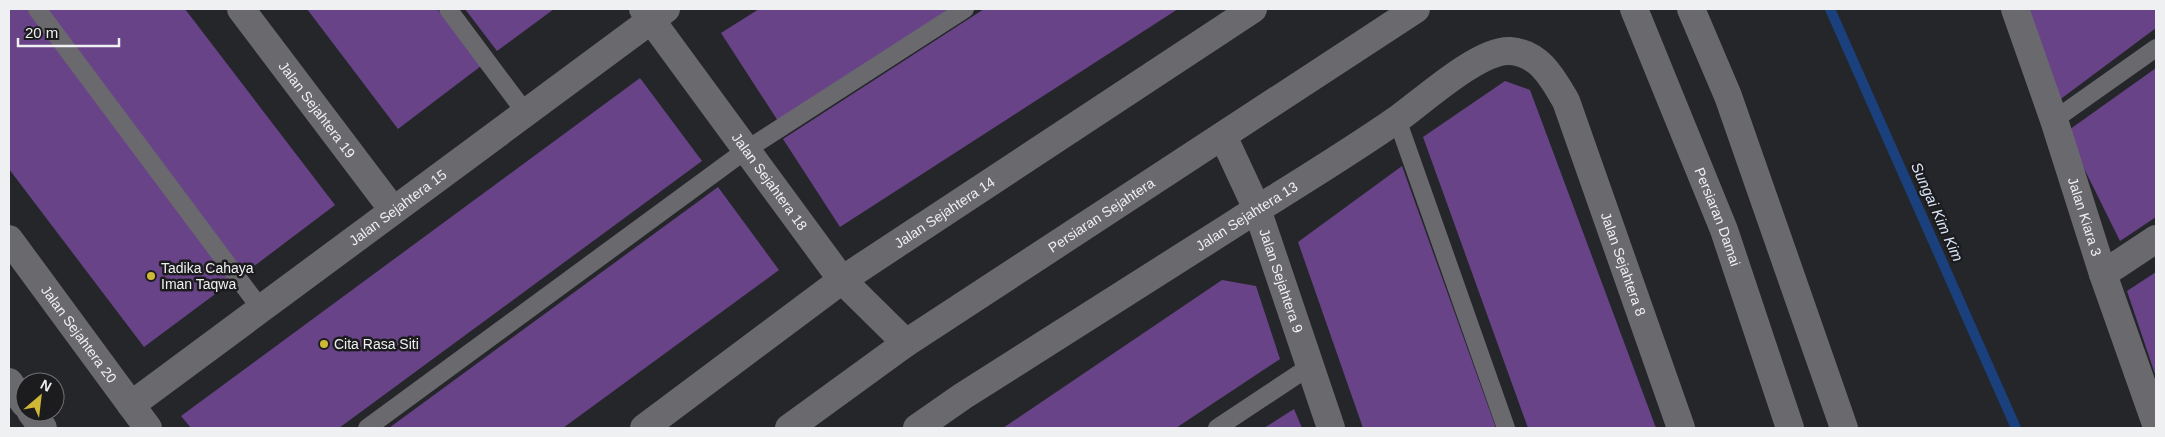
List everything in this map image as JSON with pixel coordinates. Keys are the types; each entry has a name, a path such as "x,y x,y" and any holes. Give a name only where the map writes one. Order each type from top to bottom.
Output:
{"street":[{"name":"Jalan Sejahtera 19","path":"241,9 393,210"},
{"name":"Jalan Sejahtera 14","path":"644,428 842,280 1253,9"},
{"name":"Persiaran Sejahtera","path":"789,428 906,343 1416,9"},
{"name":"Persiaran Damai","path":"1634,9 1724,230 1790,428"},
{"path":"1691,9 1728,96 1844,428"},
{"name":"Jalan Kiara 3","path":"2015,9 2054,120 2103,274 2156,424"},
{"name":"Jalan Sejahtera 15","path":"131,405 525,112 653,12"},
{"name":"Jalan Sejahtera 18","path":"653,12 746,150 842,280 906,343"},
{"name":"Jalan Sejahtera 13","path":"917,428 963,396 1397,119 1478,60 1494,53 1510,51 1527,55 1552,76 1566,101"},
{"name":"Jalan Sejahtera 8","path":"1566,101 1681,428"},
{"name":"Jalan Sejahtera 9","path":"1224,136 1257,209 1330,428"},
{"path":"2103,274 2156,238"},
{"name":"Jalan Sejahtera 20","path":"9,239 148,428"}],"lane":[{"path":"37,9 261,309"},
{"path":"448,9 525,112"},
{"path":"367,428 746,150 965,9"},
{"path":"2054,120 2156,48"},
{"path":"1397,119 1506,428"},
{"path":"1217,428 1310,367"}],"building":[{"path":"9,9 28,9 234,280 144,347 9,169"},
{"path":"45,9 185,9 335,205 245,273"},
{"path":"307,9 437,9 481,66 398,129"},
{"path":"465,9 554,9 497,51"},
{"path":"759,9 953,9 778,121 721,33"},
{"path":"984,9 1178,9 840,227 783,139"},
{"path":"2024,9 2156,9 2156,28 2058,101"},
{"path":"2156,68 2156,217 2120,241 2066,132"},
{"path":"640,78 702,161 339,428 191,428 181,416"},
{"path":"1505,81 1530,90 1656,428 1528,428 1423,137"},
{"path":"1402,166 1496,428 1363,428 1298,242"},
{"path":"718,187 779,270 563,428 389,428"},
{"path":"2156,272 2156,377 2127,291"},
{"path":"1222,280 1256,286 1280,359 1176,428 1003,428"},
{"path":"1294,409 1302,428 1264,428"}],"waterway":[{"name":"Sungai Kim Kim","path":"1830,9 2016,428"}],"place":[{"name":"Tadika Cahaya Iman Taqwa","path":"151,276"},
{"name":"Cita Rasa Siti","path":"324,344"}]}
